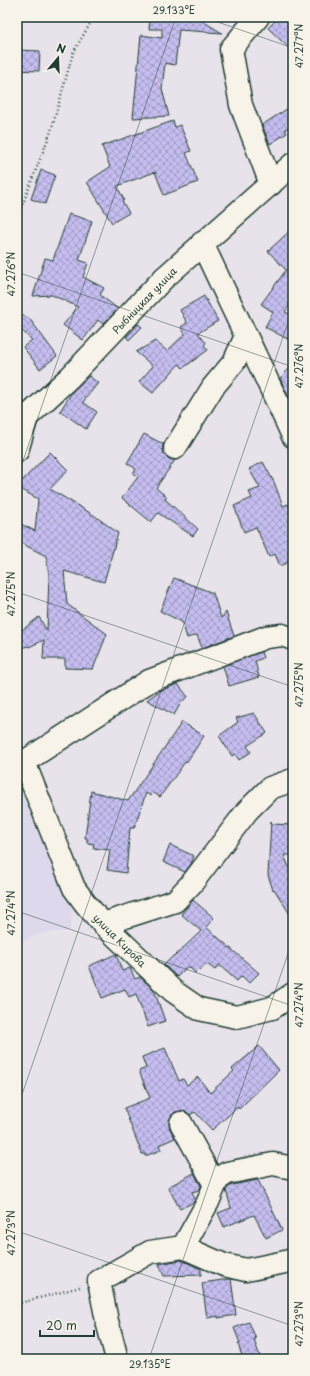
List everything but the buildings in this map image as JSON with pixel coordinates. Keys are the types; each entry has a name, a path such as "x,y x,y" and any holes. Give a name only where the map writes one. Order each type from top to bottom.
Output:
{"street":[{"path":"258,17 231,48 241,106 271,184"},
{"name":"Рыбницкая улица","path":"17,451 27,418 70,377 164,278 293,164"},
{"path":"202,244 257,357 293,436"},
{"path":"176,448 214,387 234,362 246,336"},
{"path":"21,759 149,681 266,637 282,635 293,639"},
{"name":"улица Кирова","path":"21,759 74,888 103,924 173,991 199,1008 237,1017 272,1008 293,994"},
{"path":"103,924 175,901 192,883 247,811 270,788 293,780"},
{"path":"180,1123 215,1185"},
{"path":"183,1247 208,1202 217,1180 227,1172 273,1164 293,1168"},
{"path":"117,1359 99,1281 150,1252 183,1247 224,1265 246,1270 290,1262 293,1259"}],"path":[{"path":"17,215 52,131 73,53 94,17"},
{"path":"17,1304 99,1281"}],"shaded area":[{"path":"17,768 72,910 70,931 42,933 17,944"}]}
